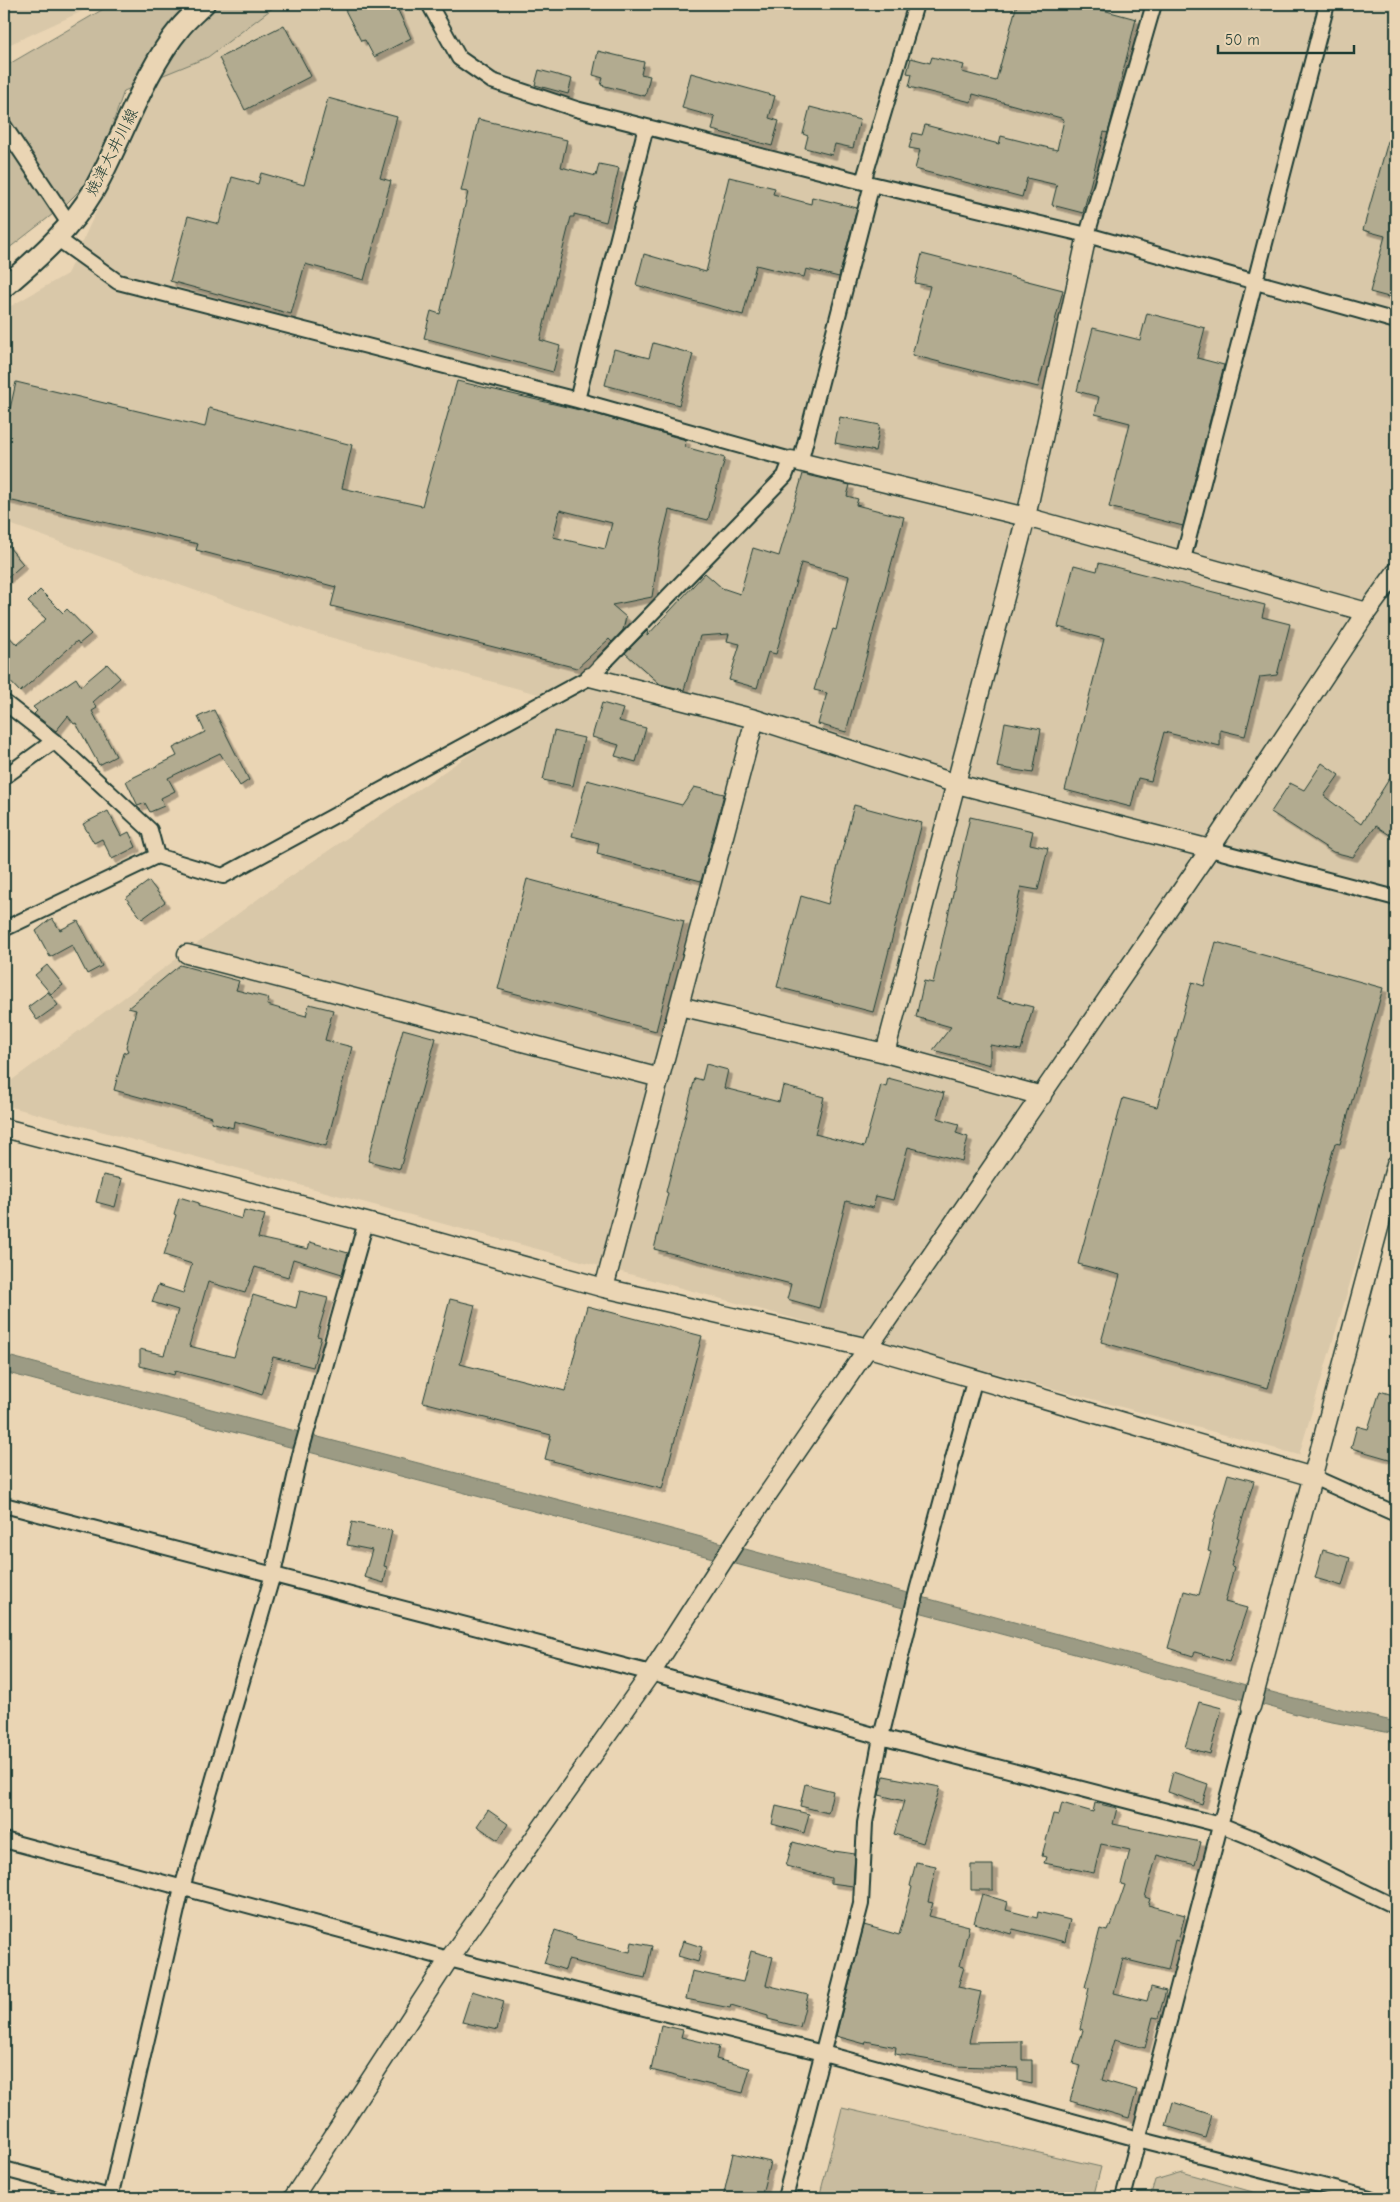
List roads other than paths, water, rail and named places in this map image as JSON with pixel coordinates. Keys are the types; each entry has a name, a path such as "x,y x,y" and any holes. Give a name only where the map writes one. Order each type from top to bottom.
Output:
{"main road":[{"name":"焼津大井川線","path":"4,287 64,232 94,190 158,62 179,28 204,4"}],"street":[{"path":"429,4 459,58 492,81 576,109 868,183 1087,235 1255,280 1396,321"},
{"path":"4,929 157,856 223,876 590,677 785,476 796,461 916,4"},
{"path":"885,1053 1026,517 1087,235 1154,4"},
{"path":"1183,559 1327,4"},
{"path":"4,126 64,232 118,282 577,400 796,461 1026,517 1183,559 1367,612"},
{"path":"577,400 646,127"},
{"path":"293,2198 449,1959 651,1673 739,1536 1042,1096 1210,849 1367,612 1396,572"},
{"path":"590,677 755,720 957,784 1396,898"},
{"path":"4,702 54,741 150,830 157,856"},
{"path":"604,1288 755,720"},
{"path":"4,777 54,741"},
{"path":"187,954 660,1078"},
{"path":"679,1006 885,1053 1042,1096"},
{"path":"4,1128 366,1222 604,1288 868,1348 1313,1478 1396,1514"},
{"path":"1123,2198 1258,1679 1394,1185 1396,1164"},
{"path":"4,2169 111,2198 182,1888 273,1574 300,1455 366,1222"},
{"path":"785,2198 861,1904 865,1823 881,1737 918,1587 975,1378"},
{"path":"4,1505 651,1673 881,1737 1221,1825 1253,1838 1396,1907"},
{"path":"4,1840 449,1959 823,2053 1138,2139 1370,2198"}]}
